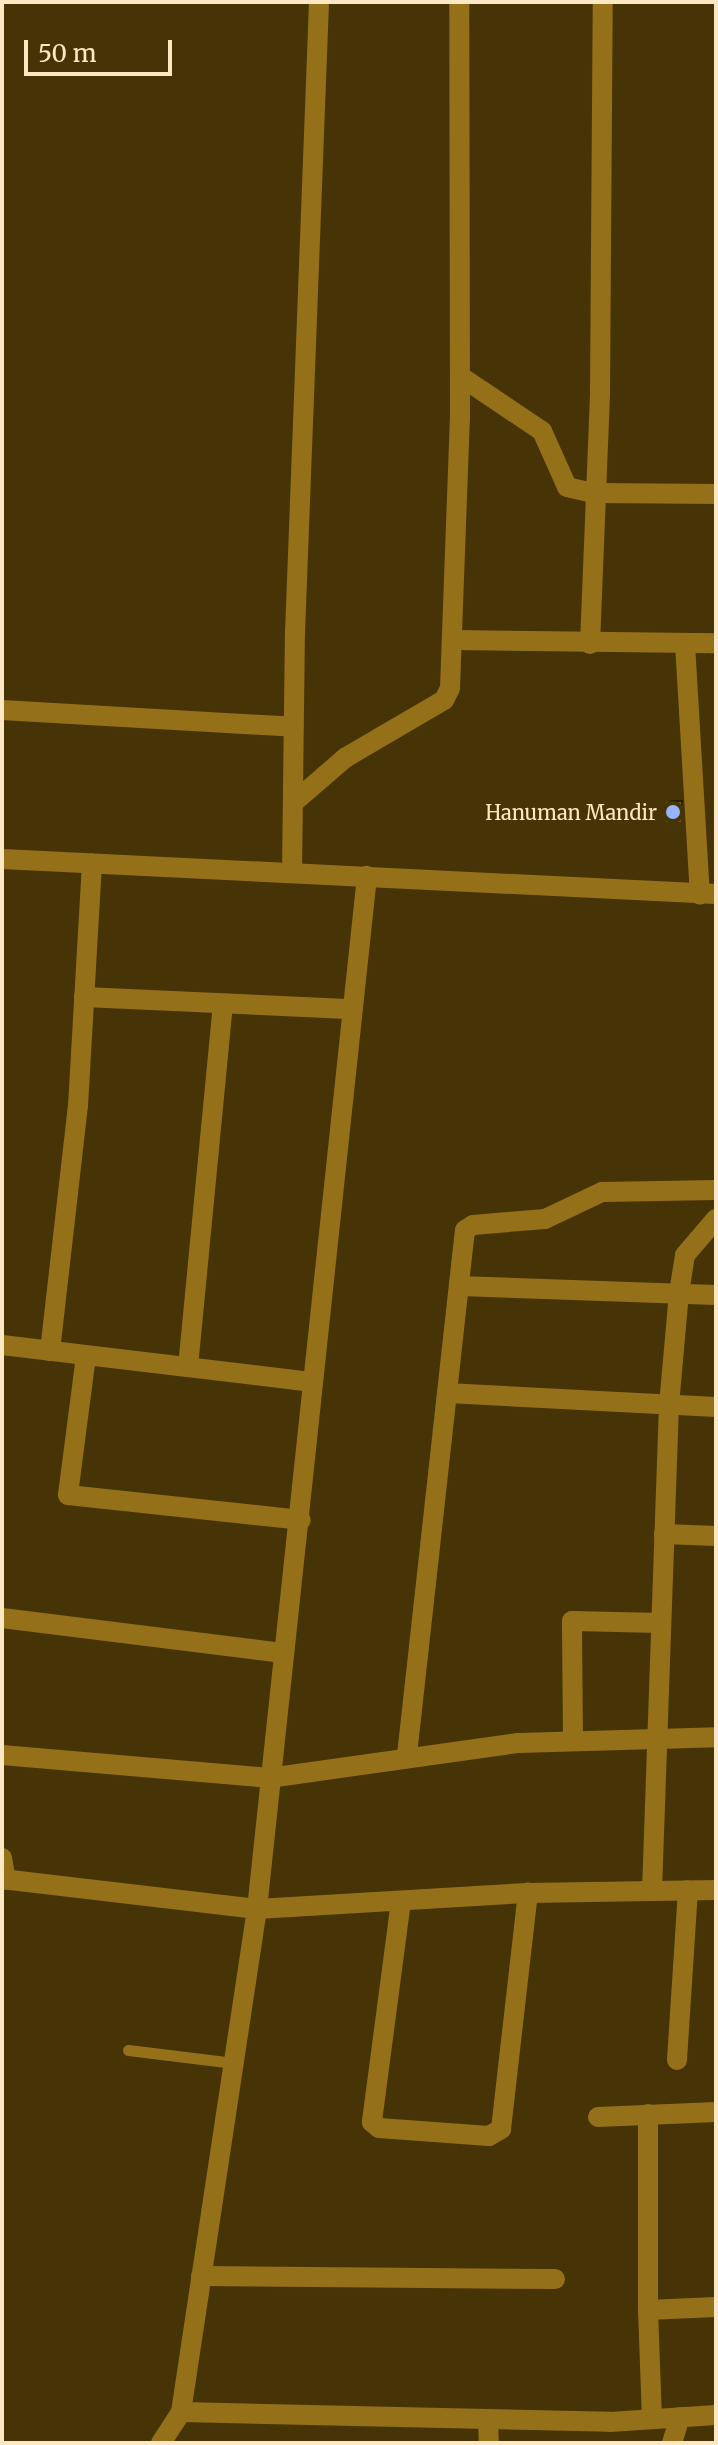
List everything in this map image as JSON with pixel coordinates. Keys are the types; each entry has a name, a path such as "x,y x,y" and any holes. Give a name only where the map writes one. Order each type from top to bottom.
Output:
{"street":[{"path":"292,873 294,727 319,2"},
{"path":"293,803 345,758 444,700 454,640 460,376 459,2"},
{"path":"590,644 603,2"},
{"path":"460,376 542,431 567,487 594,493 716,494"},
{"path":"454,640 590,644 716,643"},
{"path":"2,859 708,895 685,644"},
{"path":"2,710 294,727"},
{"path":"50,1351 78,1106 92,863"},
{"path":"161,2443 181,2412 257,1909 269,1778 301,1520 367,876"},
{"path":"84,997 353,1009"},
{"path":"188,1367 223,1005"},
{"path":"407,1755 465,1230 473,1225 545,1219 602,1192 716,1190"},
{"path":"652,1891 669,1405 679,1293 685,1255 716,1219"},
{"path":"459,1286 716,1295"},
{"path":"2,1346 313,1382"},
{"path":"86,1356 68,1495 301,1520"},
{"path":"447,1393 716,1407"},
{"path":"664,1534 716,1536"},
{"path":"2,1618 284,1653"},
{"path":"573,1741 572,1621 661,1623"},
{"path":"2,1755 269,1778 407,1755 573,1741 716,1737"},
{"path":"2,1858 4,1879 257,1909 528,1893 716,1890"},
{"path":"677,2060 688,1890"},
{"path":"401,1901 372,2122 379,2128 489,2136 501,2129 528,1893"},
{"path":"598,2117 716,2112"},
{"path":"648,2114 648,2310 652,2419"},
{"path":"201,2276 555,2279"},
{"path":"648,2310 716,2307"},
{"path":"181,2412 488,2420 652,2419 716,2415"},
{"path":"672,2443 680,2417"},
{"path":"488,2420 489,2443"}],"lane":[{"path":"128,2050 234,2063"}],"building":[{"name":"Hanuman Mandir","path":"666,802 681,802 681,822 666,822"}],"place":[{"name":"Hanuman Mandir","path":"673,812"}]}
